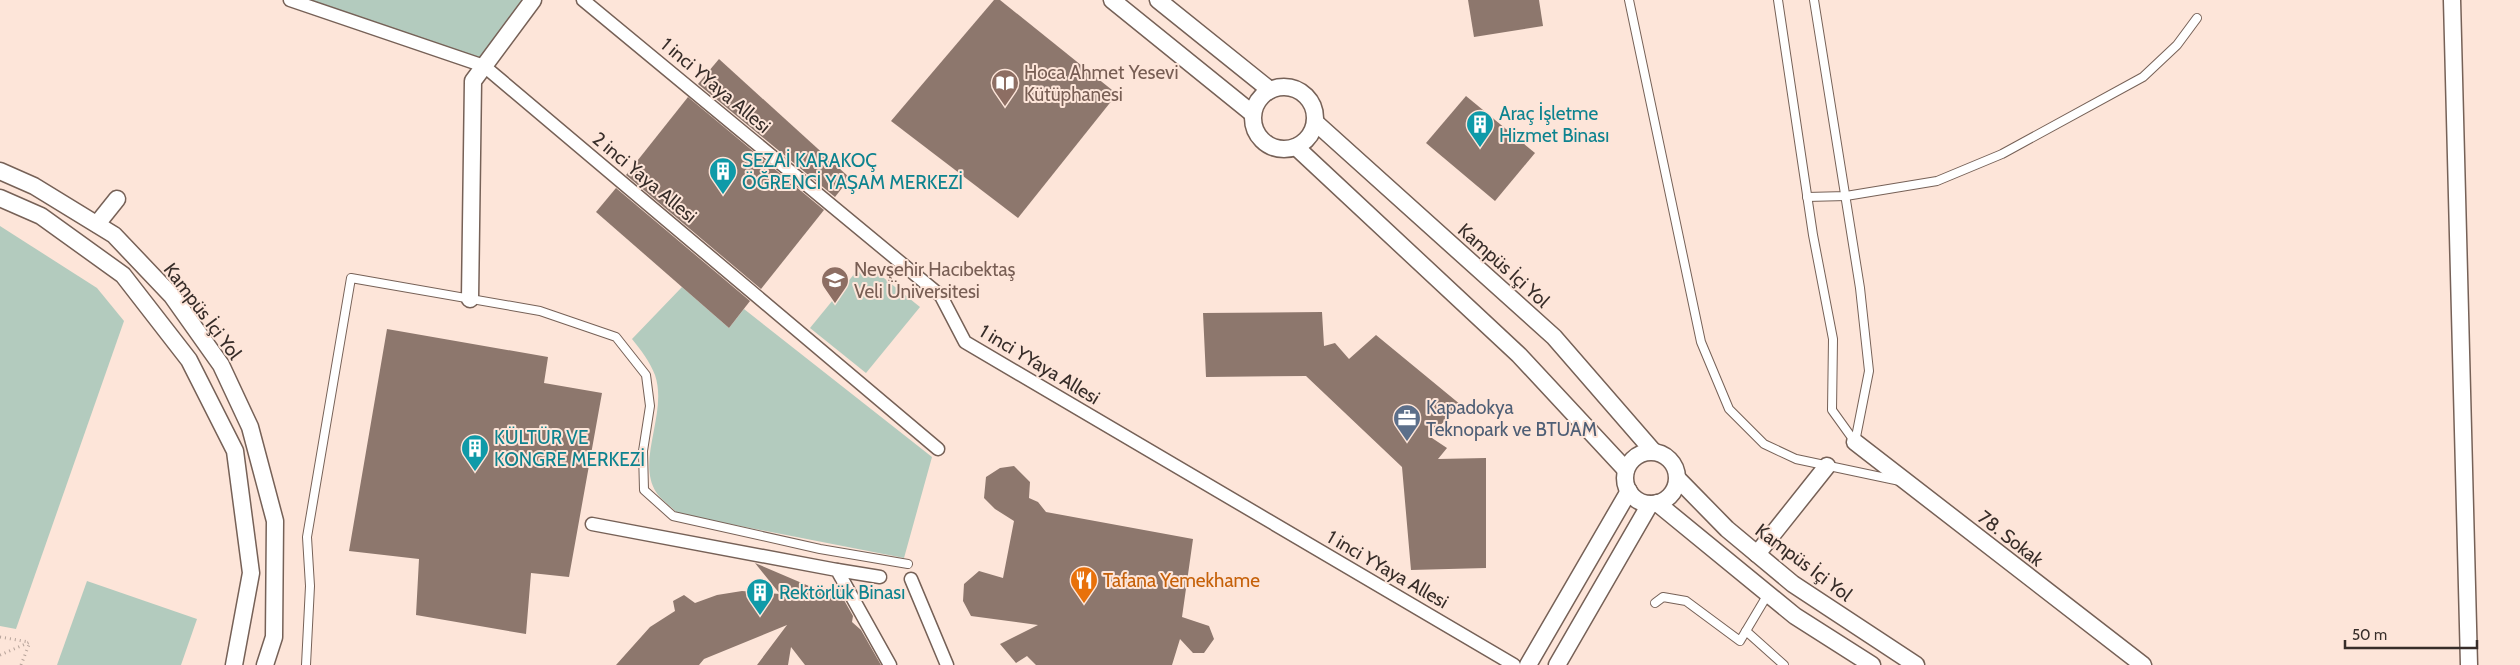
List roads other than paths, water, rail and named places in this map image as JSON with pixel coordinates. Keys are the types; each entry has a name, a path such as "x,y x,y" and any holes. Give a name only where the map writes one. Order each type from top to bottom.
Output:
{"street":[{"name":"2 inci Yaya Allesi","path":"290,0 484,66 938,449"},
{"path":"470,299 473,81 533,0"},
{"name":"1 inci YYaya Allesi","path":"583,0 941,296 965,342 1514,665"},
{"path":"1112,0 1253,114"},
{"path":"1158,0 1270,90"},
{"path":"2452,0 2469,665"},
{"path":"1281,87 1302,93 1312,106 1315,122 1312,132 1296,146 1286,149 1275,148 1266,143 1254,125 1253,114 1259,100 1270,90 1281,87"},
{"name":"Kampüs İçi Yol","path":"1315,122 1554,338 1654,451"},
{"path":"1296,146 1519,354 1626,470"},
{"name":"Kampüs İçi Yol","path":"0,171 34,186 114,235 172,296 221,365 250,427 276,521 274,637 265,665"},
{"path":"0,198 41,216 123,275 189,360 231,442 235,451 251,573 234,665"},
{"path":"97,224 117,199"},
{"name":"78. Sokak","path":"1855,442 2143,665"},
{"path":"1654,451 1672,460 1678,479 1675,489 1669,498 1653,503 1640,501 1629,490 1625,476 1626,470 1634,458 1643,452 1654,451"},
{"path":"1757,554 1827,466"},
{"name":"Kampüs İçi Yol","path":"1678,479 1727,529 1793,584 1916,665"},
{"path":"1528,665 1629,490"},
{"path":"1653,503 1795,616 1872,665"},
{"path":"1557,665 1653,503"},
{"path":"592,524 880,577"},
{"path":"837,570 890,665"},
{"path":"911,579 947,665"}],"lane":[{"path":"1629,0 1701,342 1729,409 1764,444 1796,459 1907,482"},
{"path":"1778,0 1807,197 1833,338 1832,410 1855,442"},
{"path":"1814,0 1860,288 1869,371 1855,442"},
{"path":"1807,197 1846,196 1937,181 2002,154 2143,77 2177,45 2197,18"},
{"path":"306,665 310,586 307,537 351,278 540,311 616,337 646,375 650,406 643,451 644,490 672,516 820,549 908,564"},
{"path":"1656,603 1663,597 1686,601 1740,641 1768,594"},
{"path":"1746,631 1784,665"}],"place":[{"name":"Hoca Ahmet Yesevi Kütüphanesi","path":"1005,107"},
{"name":"Araç İşletme Hizmet Binası","path":"1480,148"},
{"name":"SEZAİ KARAKOÇ ÖĞRENCİ YAŞAM MERKEZİ","path":"723,195"},
{"name":"Nevşehir Hacıbektaş Veli Üniversitesi","path":"835,304"},
{"name":"Kapadokya Teknopark ve BTUAM","path":"1407,442"},
{"name":"KÜLTÜR VE KONGRE MERKEZİ","path":"475,472"},
{"name":"Tafana Yemekhame","path":"1084,604"},
{"name":"Rektörlük Binası","path":"760,616"}]}
